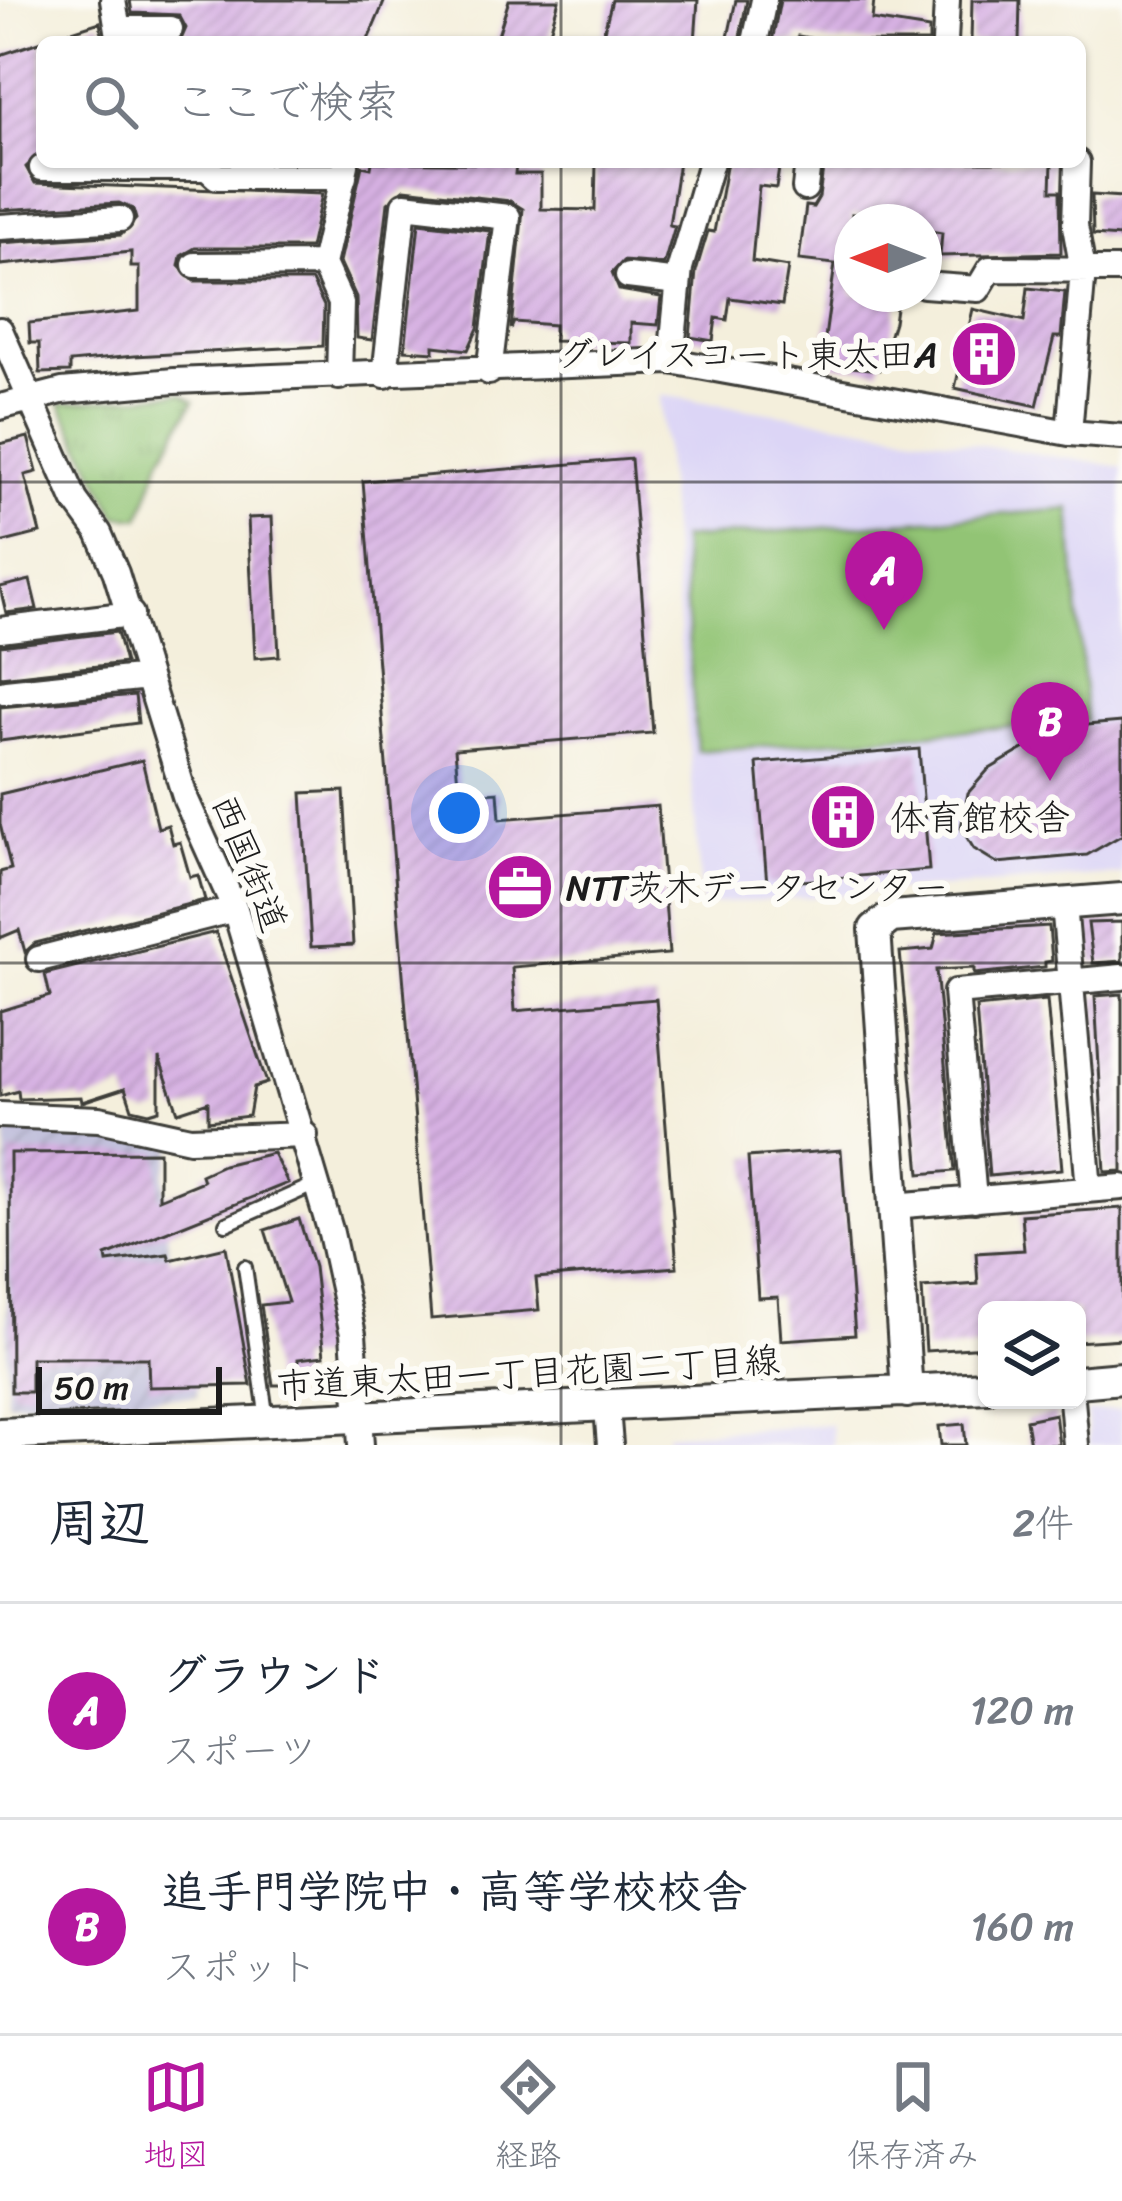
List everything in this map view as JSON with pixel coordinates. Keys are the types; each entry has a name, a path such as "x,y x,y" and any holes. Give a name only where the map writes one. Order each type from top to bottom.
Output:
{"street":[{"path":"113,0 120,36 170,29"},
{"path":"755,36 764,0"},
{"path":"945,36 947,0"},
{"path":"210,168 217,177 345,169 323,264 341,303 339,377"},
{"path":"671,361 678,282 709,168"},
{"path":"1069,433 1083,270 1075,226 1077,168"},
{"path":"385,375 404,205 508,217 489,372"},
{"path":"0,227 120,219"},
{"path":"195,265 323,264"},
{"path":"942,287 978,290 990,269 1122,271"},
{"path":"628,276 678,282"},
{"name":"西国街道","path":"0,330 75,500 99,533 131,614 186,800 235,909 318,1183 352,1334 360,1433"},
{"path":"0,407 33,397 174,381 489,372 671,361 1069,433 1122,437"},
{"path":"0,630 131,614"},
{"path":"6,692 148,677"},
{"path":"907,1392 873,934 877,925 891,917 1122,899"},
{"path":"1064,904 1089,1189"},
{"path":"39,959 235,909"},
{"path":"974,1200 956,992 1122,977"},
{"path":"0,1115 99,1119 190,1139 305,1135"},
{"path":"893,1206 1122,1186"},
{"path":"1086,1381 1122,1378"},
{"name":"市道東太田一丁目花園二丁目線","path":"0,1434 190,1437 268,1425 360,1433 607,1408 978,1388"},
{"path":"607,1408 610,1445"},
{"path":"1073,1409 1076,1445"}],"lane":[{"path":"226,1224 318,1183"},
{"path":"245,1267 268,1425"}],"shaded area":[{"path":"660,395 1122,467 1122,874 702,905"},
{"path":"70,1122 175,1144 164,1175 169,1264 195,1266 197,1396 7,1402 6,1124"},
{"path":"1122,1409 1122,1445 1089,1445 1087,1412"},
{"path":"831,1424 833,1445 667,1445 666,1434"}],"green space":[{"path":"181,393 194,401 161,459 140,518 117,516 60,404"},
{"path":"1070,509 1086,721 697,751 681,539"}],"building":[{"path":"130,0 385,0 370,36 183,36 186,28 179,15 132,13"},
{"path":"509,0 559,0 549,36 498,36"},
{"path":"612,0 698,0 695,36 603,36"},
{"path":"736,0 747,0 740,36 728,36"},
{"path":"780,0 874,0 872,20 929,29 929,36 773,36"},
{"path":"972,0 1020,0 1019,36 971,36"},
{"path":"100,22 102,36 56,36"},
{"path":"36,43 36,158 26,167 35,183 322,194 310,248 195,248 181,256 179,266 194,281 312,281 324,306 323,346 70,362 70,372 40,373 39,343 30,343 29,323 139,311 139,267 131,267 131,252 0,265 0,243 121,235 136,219 133,209 119,203 0,210 0,55"},
{"path":"362,168 516,168 515,174 541,174 541,209 595,210 596,168 678,168 669,225 675,226 664,264 623,261 612,273 619,290 661,297 658,325 631,323 631,343 554,341 554,325 514,322 511,329 523,209 510,201 405,189 388,203 372,340 357,338 356,297 340,262"},
{"path":"726,168 779,168 776,188 759,186 752,261 788,267 782,305 730,298 727,320 716,318 713,341 690,337 696,271 708,231 714,232"},
{"path":"823,168 1052,168 1051,191 1060,191 1061,253 942,256 942,204 834,204 834,264 799,260 806,206 813,207"},
{"path":"1092,195 1122,197 1120,237 1093,235"},
{"path":"419,223 490,231 478,328 468,350 434,346 434,352 405,350"},
{"path":"834,271 834,312 895,312 879,370 822,360"},
{"path":"1028,288 1065,292 1061,337 1054,337 1037,406 955,388 973,309 1024,321"},
{"path":"28,437 37,472 25,475 40,533 0,543 0,444"},
{"path":"631,459 653,733 455,749 459,795 498,792 500,819 658,806 669,954 512,967 515,1011 656,999 677,1267 536,1278 539,1310 431,1319 363,481"},
{"path":"272,517 279,656 255,658 248,518"},
{"path":"30,580 37,609 6,613 0,587"},
{"path":"117,632 125,663 0,677 0,646"},
{"path":"135,695 138,723 0,741 0,707"},
{"path":"1122,722 1122,835 1087,855 997,863 974,849 961,828 968,793 988,770 1032,744 1087,725"},
{"name":"体育館校舎","path":"919,749 929,870 767,884 757,763"},
{"path":"142,760 158,828 168,825 173,844 180,842 190,877 198,875 205,900 35,943 25,952 19,930 0,938 0,872 11,869 0,824 0,794"},
{"path":"344,791 353,945 311,947 302,793"},
{"path":"1122,922 1122,961 1093,963 1088,923"},
{"path":"1049,926 1052,961 1045,962 1045,967 974,974 974,968 936,970 955,1171 920,1174 900,952 933,949 937,933"},
{"path":"216,932 267,1083 254,1087 249,1116 208,1121 208,1102 178,1112 159,1058 159,1110 149,1113 132,1109 125,1088 82,1102 81,1097 19,1099 18,1091 0,1096 0,1011 50,996 45,974"},
{"path":"1122,994 1122,1171 1105,1172 1095,996"},
{"path":"1047,1000 1062,1169 989,1176 976,1007"},
{"path":"841,1150 855,1335 781,1340 778,1297 758,1298 748,1157"},
{"path":"159,1152 159,1199 203,1181 201,1175 223,1165 273,1153 288,1183 106,1256 107,1262 168,1254 170,1260 226,1247 251,1385 149,1387 148,1358 31,1358 31,1392 11,1392 10,1153"},
{"path":"1122,1208 1122,1339 1086,1341 1086,1301 978,1301 978,1348 926,1351 922,1288 978,1284 976,1253 1024,1250 1021,1215"},
{"path":"299,1219 314,1267 324,1356 298,1359 298,1385 273,1385 261,1305 288,1302 265,1230"},
{"path":"1055,1414 1059,1445 1030,1445 1026,1420"},
{"path":"964,1424 966,1445 941,1445 939,1426"}],"place":[{"name":"グレイスコート東太田A","path":"984,354"},
{"name":"グラウンド","path":"884,630"},
{"name":"追手門学院中・高等学校校舎","path":"1050,781"},
{"name":"体育館校舎","path":"843,817"},
{"name":"NTT茨木データセンター","path":"520,887"}]}
